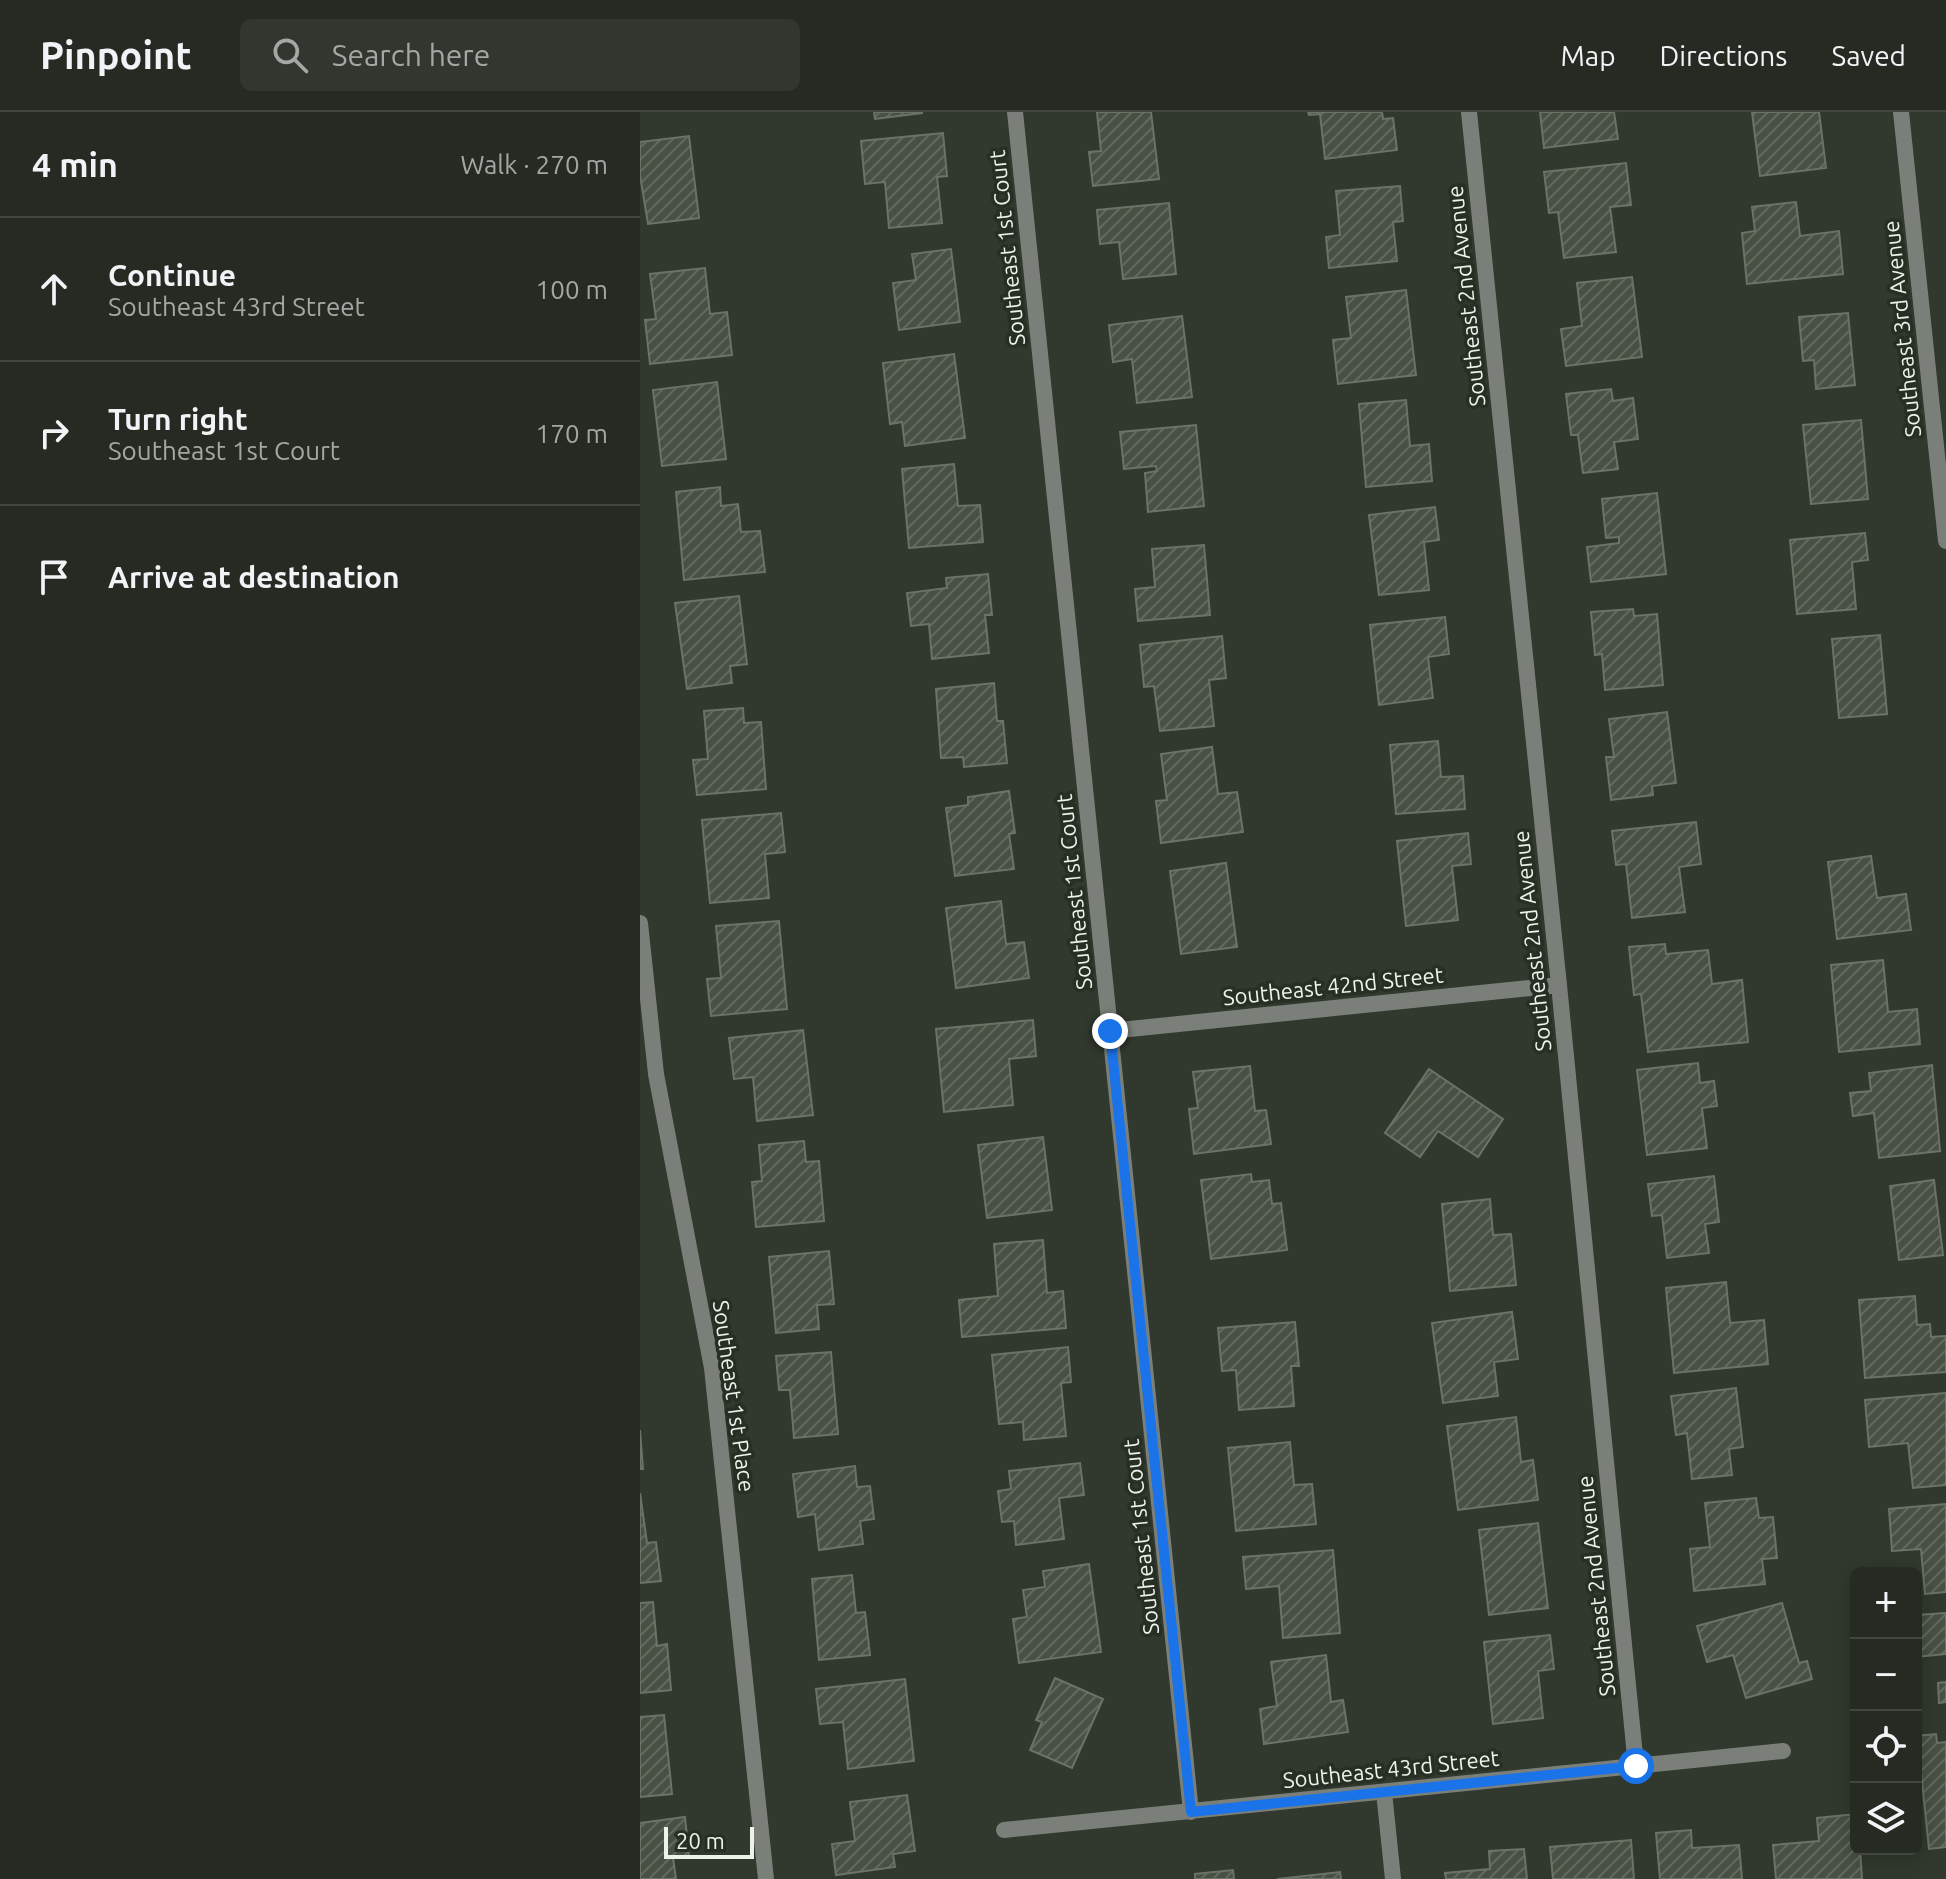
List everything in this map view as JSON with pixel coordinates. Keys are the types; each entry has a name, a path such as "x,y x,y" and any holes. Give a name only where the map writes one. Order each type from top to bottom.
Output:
{"street":[{"name":"Southeast 1st Court","path":"1015,112 1191,1812"},
{"name":"Southeast 2nd Avenue","path":"1469,112 1636,1766"},
{"name":"Southeast 3rd Avenue","path":"1901,112 1946,541"},
{"name":"Southeast 1st Place","path":"640,923 656,1074 712,1368 766,1879"},
{"name":"Southeast 42nd Street","path":"1110,1031 1559,985"},
{"name":"Southeast 43rd Street","path":"1004,1830 1783,1751"},
{"path":"1384,1792 1393,1879"}],"building":[{"path":"874,112 922,112 922,113 875,119"},
{"path":"1097,112 1151,112 1159,179 1093,186 1089,152 1101,151"},
{"path":"1308,112 1382,112 1383,119 1393,118 1397,150 1325,159 1320,114 1309,115"},
{"path":"1540,112 1614,112 1618,139 1544,148"},
{"path":"1752,112 1819,112 1826,168 1760,176"},
{"path":"943,133 947,176 937,177 942,223 889,228 885,182 865,184 861,141"},
{"path":"689,136 699,218 648,224 640,175 640,142"},
{"path":"1626,163 1631,205 1610,207 1616,252 1564,258 1558,212 1549,213 1544,172"},
{"path":"1400,186 1403,221 1393,222 1397,261 1329,268 1326,237 1340,235 1336,191"},
{"path":"1796,202 1800,236 1839,231 1843,274 1747,284 1742,233 1755,231 1752,207"},
{"path":"1169,203 1176,274 1123,279 1119,242 1100,244 1097,210"},
{"path":"951,249 960,322 899,330 893,283 916,280 912,254"},
{"path":"705,268 710,314 727,312 732,355 650,364 645,320 656,319 650,274"},
{"path":"1632,277 1642,357 1566,366 1561,329 1582,326 1577,283"},
{"path":"1406,290 1416,375 1338,384 1333,340 1351,338 1346,297"},
{"path":"1848,313 1855,385 1816,389 1814,360 1803,361 1799,317"},
{"path":"1182,316 1192,397 1137,403 1132,359 1113,362 1109,325"},
{"path":"954,354 965,438 905,446 902,422 890,424 883,363"},
{"path":"717,382 726,459 662,466 653,390"},
{"path":"1611,389 1613,401 1633,398 1638,439 1614,442 1618,469 1583,473 1578,435 1571,435 1566,394"},
{"path":"1406,400 1410,446 1429,444 1432,481 1366,487 1359,404"},
{"path":"1861,420 1868,499 1811,504 1803,425"},
{"path":"1196,425 1204,506 1148,512 1145,473 1157,471 1156,466 1124,469 1120,432"},
{"path":"954,464 958,506 980,505 983,542 909,548 902,469"},
{"path":"720,487 721,506 738,504 741,532 760,531 765,572 684,580 676,492"},
{"path":"1657,493 1666,574 1591,582 1587,547 1619,543 1619,537 1606,538 1602,499"},
{"path":"1435,507 1439,540 1424,542 1429,590 1379,595 1369,515"},
{"path":"1865,533 1868,560 1852,562 1856,609 1797,614 1790,540"},
{"path":"1204,545 1210,615 1138,621 1135,589 1155,587 1152,549"},
{"path":"988,574 992,615 985,615 989,653 932,659 929,624 911,626 907,593 947,588 946,578"},
{"path":"739,596 747,664 730,666 732,683 687,689 675,603"},
{"path":"1633,609 1634,616 1657,614 1663,685 1605,690 1602,654 1595,655 1591,612"},
{"path":"1445,617 1449,654 1428,657 1433,698 1379,705 1370,625"},
{"path":"1880,635 1887,714 1839,718 1832,639"},
{"path":"1222,636 1226,678 1209,680 1214,726 1160,731 1154,686 1144,687 1140,645"},
{"path":"994,683 997,721 1003,721 1007,763 964,767 963,757 941,758 936,689"},
{"path":"743,708 744,723 761,722 766,789 697,795 693,760 708,759 704,711"},
{"path":"1667,712 1676,783 1652,786 1653,795 1611,800 1606,757 1614,757 1609,719"},
{"path":"1438,741 1441,777 1463,776 1465,809 1396,814 1390,745"},
{"path":"1212,747 1218,794 1237,792 1243,832 1161,843 1156,801 1167,800 1161,754"},
{"path":"1009,791 1015,833 1009,834 1014,869 955,876 946,808 968,805 968,797"},
{"path":"781,813 785,852 765,854 769,898 710,903 702,820"},
{"path":"1696,822 1701,864 1679,867 1685,912 1632,918 1626,864 1616,865 1612,831"},
{"path":"1468,833 1471,864 1452,866 1458,920 1406,926 1397,841"},
{"path":"1871,856 1877,898 1906,894 1911,930 1837,939 1828,862"},
{"path":"1226,863 1237,947 1181,954 1170,871"},
{"path":"1001,901 1006,944 1024,942 1029,978 956,988 946,908"},
{"path":"779,921 787,1009 711,1016 707,979 721,978 716,926"},
{"path":"1665,944 1666,954 1708,950 1712,984 1742,980 1748,1042 1648,1052 1641,994 1634,995 1629,947"},
{"path":"1883,960 1888,1012 1917,1009 1920,1044 1839,1052 1831,965"},
{"path":"1033,1020 1036,1056 1009,1059 1013,1105 944,1112 936,1029"},
{"path":"803,1030 813,1115 757,1121 753,1077 734,1079 729,1038"},
{"path":"1698,1063 1700,1083 1714,1081 1717,1106 1702,1108 1707,1148 1647,1155 1637,1070"},
{"path":"1932,1065 1940,1151 1879,1158 1874,1113 1853,1116 1850,1093 1871,1091 1869,1073"},
{"path":"1250,1066 1255,1111 1266,1110 1271,1144 1194,1154 1189,1109 1198,1108 1193,1072"},
{"path":"1429,1069 1503,1119 1478,1157 1438,1131 1420,1157 1385,1133"},
{"path":"1043,1137 1052,1210 987,1218 978,1145"},
{"path":"804,1141 806,1162 819,1161 824,1221 756,1227 752,1182 762,1181 759,1145"},
{"path":"1251,1174 1252,1182 1269,1180 1272,1204 1281,1203 1287,1250 1211,1259 1201,1180"},
{"path":"1714,1176 1719,1222 1705,1224 1709,1253 1667,1258 1662,1215 1652,1216 1648,1184"},
{"path":"1934,1180 1943,1255 1899,1260 1890,1186"},
{"path":"1490,1199 1493,1235 1511,1234 1516,1285 1450,1291 1442,1204"},
{"path":"1043,1240 1047,1293 1063,1291 1066,1328 962,1337 959,1300 998,1296 994,1244"},
{"path":"829,1251 834,1304 817,1305 819,1329 776,1333 769,1257"},
{"path":"1726,1282 1730,1323 1764,1320 1768,1364 1674,1373 1666,1288"},
{"path":"1915,1296 1917,1325 1930,1324 1931,1337 1946,1336 1946,1372 1865,1378 1859,1300"},
{"path":"1512,1312 1518,1359 1494,1362 1498,1396 1443,1403 1432,1323"},
{"path":"1295,1322 1299,1366 1291,1366 1294,1406 1239,1410 1236,1370 1222,1371 1218,1328"},
{"path":"1068,1347 1071,1382 1061,1383 1066,1436 1024,1440 1023,1422 999,1424 992,1355"},
{"path":"831,1352 838,1434 794,1438 790,1390 779,1390 776,1356"},
{"path":"1736,1388 1743,1447 1729,1449 1732,1475 1692,1479 1687,1433 1676,1435 1671,1396"},
{"path":"1946,1393 1946,1485 1913,1488 1908,1443 1869,1447 1865,1400"},
{"path":"1516,1417 1521,1462 1533,1460 1538,1500 1458,1510 1447,1426"},
{"path":"640,1430 643,1469 640,1469"},
{"path":"1290,1442 1294,1485 1312,1484 1316,1524 1236,1531 1228,1448"},
{"path":"1080,1463 1084,1495 1059,1498 1064,1539 1016,1545 1014,1521 1002,1522 998,1491 1011,1489 1009,1471"},
{"path":"855,1466 857,1487 870,1486 874,1519 860,1521 863,1544 819,1550 815,1514 798,1517 793,1474"},
{"path":"640,1493 647,1543 656,1542 661,1581 640,1583"},
{"path":"1756,1498 1759,1518 1773,1517 1777,1558 1762,1559 1765,1584 1694,1591 1690,1549 1710,1547 1705,1503"},
{"path":"1946,1504 1946,1592 1925,1594 1921,1549 1892,1551 1889,1509"},
{"path":"1538,1523 1548,1608 1489,1615 1479,1530"},
{"path":"1333,1550 1340,1633 1283,1638 1279,1586 1246,1589 1243,1557"},
{"path":"1089,1564 1101,1652 1019,1663 1013,1619 1027,1617 1023,1590 1045,1587 1043,1571"},
{"path":"852,1575 856,1613 865,1612 870,1655 819,1660 812,1579"},
{"path":"653,1602 657,1646 667,1644 671,1690 640,1693 640,1603"},
{"path":"1782,1603 1799,1663 1807,1661 1812,1679 1746,1698 1733,1655 1707,1662 1697,1626"},
{"path":"1946,1613 1946,1654 1922,1656 1922,1615"},
{"path":"1550,1635 1554,1669 1538,1671 1543,1718 1493,1724 1484,1642"},
{"path":"1326,1655 1331,1702 1343,1700 1348,1732 1264,1744 1260,1709 1277,1706 1271,1662"},
{"path":"1055,1678 1103,1699 1072,1768 1030,1750 1042,1722 1036,1720"},
{"path":"905,1679 914,1761 848,1769 843,1722 820,1724 816,1689"},
{"path":"1946,1682 1946,1702 1939,1703 1938,1683"},
{"path":"664,1715 672,1794 640,1797 640,1717"},
{"path":"1936,1734 1937,1743 1946,1742 1946,1847 1929,1849 1922,1781 1922,1735"},
{"path":"907,1795 915,1851 893,1854 895,1867 836,1875 832,1844 855,1841 850,1802"},
{"path":"1850,1815 1850,1855 1860,1855 1862,1879 1776,1879 1773,1845 1819,1841 1817,1818"},
{"path":"685,1817 689,1856 673,1858 676,1879 640,1879 640,1823"},
{"path":"1691,1830 1692,1848 1739,1845 1742,1879 1660,1879 1656,1833"},
{"path":"1631,1840 1634,1879 1553,1879 1550,1847"},
{"path":"1524,1849 1527,1879 1446,1879 1445,1873 1490,1869 1489,1851"},
{"path":"1233,1870 1234,1879 1195,1879 1195,1874"},
{"path":"1340,1872 1341,1879 1277,1879"}],"route":[{"path":"1110,1031 1191,1812 1636,1766"}]}
